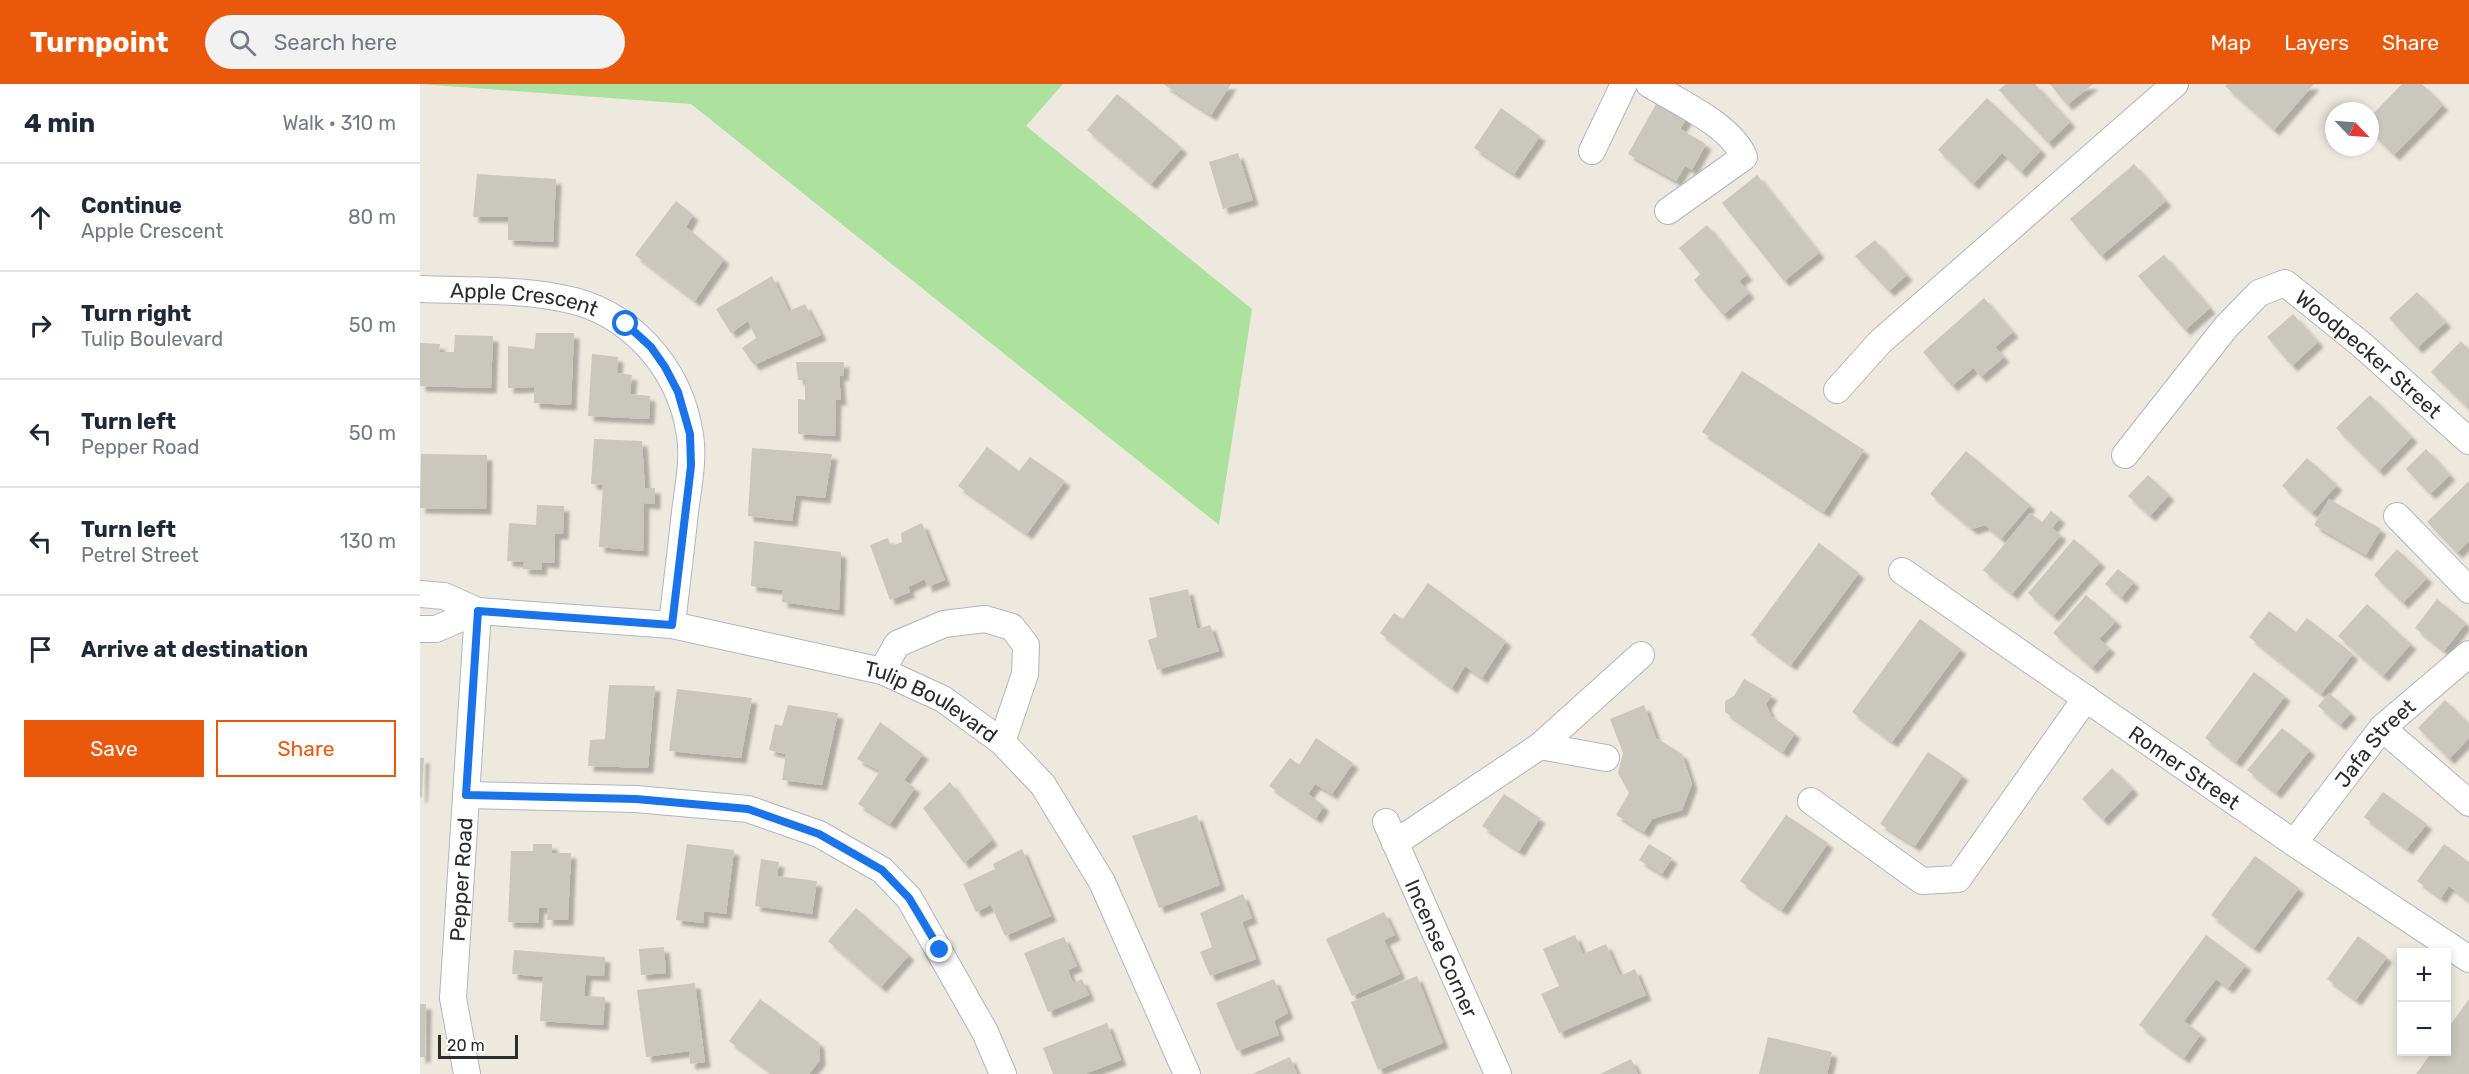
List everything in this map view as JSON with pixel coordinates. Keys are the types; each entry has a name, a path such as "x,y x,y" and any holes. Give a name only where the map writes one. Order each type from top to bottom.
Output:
{"street":[{"path":"1592,151 1624,84"},
{"path":"1649,84 1723,130 1740,146 1744,157 1668,211"},
{"path":"1837,390 1880,342 2175,84"},
{"name":"Woodpecker Street","path":"2125,455 2226,327 2259,293 2286,283 2362,345 2469,441"},
{"name":"Apple Crescent","path":"420,290 523,293 564,298 597,309 626,324 651,347 678,392 690,434 691,466 672,625"},
{"path":"2397,516 2469,590"},
{"name":"Romer Street","path":"1902,570 2294,843 2469,959"},
{"name":"Tulip Boulevard","path":"420,594 444,596 478,611 672,625 882,671 943,699 1002,742 1043,785 1102,882 1187,1074"},
{"name":"Tulip Boulevard","path":"420,629 436,629 478,611"},
{"name":"Pepper Road","path":"467,1074 453,998 478,611"},
{"path":"882,671 897,644 944,624 985,619 1012,627 1026,645 1025,674 1002,742"},
{"name":"Jafa Street","path":"2294,843 2382,728 2469,654"},
{"path":"1539,746 1641,655"},
{"path":"1811,801 1922,881 1958,879 2086,698"},
{"path":"2382,728 2469,803"},
{"path":"1539,746 1606,758"},
{"name":"Incense Corner","path":"1498,1074 1391,832 1539,746"},
{"path":"466,795 636,799 748,809 819,834 882,870 909,898 985,1032 1003,1074"}],"green space":[{"path":"420,84 1063,84 1026,126 1252,309 1219,525 691,104"}],"building":[{"path":"1163,84 1231,84 1211,115"},
{"path":"2006,84 2035,84 2070,122 2048,143 1999,90"},
{"path":"2050,84 2093,84 2067,105"},
{"path":"2228,84 2314,84 2274,130 2225,86"},
{"path":"2402,84 2422,84 2443,105 2394,155 2379,141 2379,108"},
{"path":"1117,94 1182,148 1151,184 1087,130"},
{"path":"1987,98 2041,150 2021,172 2002,153 1973,184 1938,150"},
{"path":"1659,99 1688,116 1680,129 1706,144 1692,170 1685,166 1676,181 1628,154"},
{"path":"1501,108 1540,136 1514,174 1474,148"},
{"path":"1238,153 1253,200 1223,209 1209,162"},
{"path":"2134,164 2166,201 2101,256 2070,219"},
{"path":"477,174 556,179 553,242 508,240 508,217 473,217"},
{"path":"1757,175 1819,253 1784,281 1722,203"},
{"path":"676,201 693,215 686,227 724,259 695,301 635,255"},
{"path":"1707,225 1747,275 1739,281 1749,293 1723,315 1694,280 1700,274 1679,248"},
{"path":"1875,240 1907,275 1889,291 1855,256"},
{"path":"2164,255 2210,308 2185,330 2138,276"},
{"path":"772,276 789,311 805,304 821,335 754,365 742,348 756,338 748,321 731,333 716,309"},
{"path":"2417,292 2446,322 2417,348 2389,318"},
{"path":"1984,298 2013,332 1995,347 2004,357 1981,377 1973,368 1952,386 1923,352"},
{"path":"2293,314 2318,342 2292,366 2267,337"},
{"path":"536,333 574,333 571,405 534,403 534,387 508,388 508,346 534,349"},
{"path":"455,335 493,336 491,388 420,386 420,343 440,344 439,352 454,352"},
{"path":"2461,341 2469,350 2468,408 2431,372"},
{"path":"592,354 618,357 617,373 632,375 630,394 650,396 649,419 588,416"},
{"path":"796,362 844,362 843,376 839,375 841,400 836,400 835,436 798,434 798,399 805,400 805,380 798,380"},
{"path":"1742,371 1864,450 1824,512 1702,432"},
{"path":"2370,395 2412,437 2379,471 2336,428"},
{"path":"594,439 642,441 645,488 655,488 655,504 644,503 643,551 599,547 603,485 591,484"},
{"path":"987,447 1019,471 1030,457 1065,481 1027,534 958,486"},
{"path":"752,448 832,454 825,498 796,495 792,521 748,516"},
{"path":"2426,449 2450,475 2430,494 2406,469"},
{"path":"1966,451 2030,505 2001,539 1985,525 1972,529 1930,494"},
{"path":"421,454 487,455 486,509 420,508"},
{"path":"2307,458 2337,485 2312,513 2282,486"},
{"path":"2148,475 2169,495 2150,516 2128,496"},
{"path":"2469,481 2469,541 2457,553 2427,522"},
{"path":"2329,499 2381,529 2366,555 2314,525"},
{"path":"537,505 564,506 563,534 555,534 554,563 542,562 541,570 523,569 524,562 507,561 509,523 536,525"},
{"path":"2051,511 2060,518 2052,528 2061,535 2012,594 1983,570 2030,513 2042,522"},
{"path":"922,523 945,580 927,587 925,579 908,587 910,592 890,600 870,545 888,538 891,546 902,542 901,533"},
{"path":"2074,539 2100,562 2053,616 2028,593"},
{"path":"754,541 841,552 839,610 782,602 783,590 751,586"},
{"path":"1819,543 1859,573 1791,665 1751,635"},
{"path":"2397,549 2427,578 2403,603 2374,575"},
{"path":"2118,569 2134,582 2121,598 2105,584"},
{"path":"1428,583 1506,641 1482,678 1465,666 1452,688 1380,633 1394,613 1403,619"},
{"path":"1188,589 1197,629 1210,625 1219,651 1157,670 1148,640 1157,637 1149,598"},
{"path":"2086,595 2116,621 2099,639 2110,648 2092,668 2053,633"},
{"path":"2437,599 2466,623 2444,651 2415,628"},
{"path":"2367,604 2411,644 2383,676 2338,636"},
{"path":"2269,611 2296,632 2307,618 2353,654 2321,694 2249,637"},
{"path":"1920,619 1961,649 1892,742 1852,712"},
{"path":"2254,672 2285,696 2236,762 2205,738"},
{"path":"1744,679 1772,695 1766,704 1771,716 1795,733 1783,752 1725,712 1725,701 1734,696"},
{"path":"609,685 655,686 648,768 588,766 590,740 605,739"},
{"path":"677,689 752,698 741,758 669,751"},
{"path":"2329,693 2351,713 2340,725 2318,706"},
{"path":"2445,700 2469,724 2469,738 2449,759 2418,728"},
{"path":"788,705 838,713 822,785 782,780 786,754 769,750 775,724 782,726"},
{"path":"1644,705 1656,738 1682,754 1692,784 1682,810 1652,819 1644,832 1616,815 1629,793 1618,773 1623,753 1610,719"},
{"path":"880,722 923,754 904,780 915,788 890,824 858,804 880,771 857,759"},
{"path":"2282,728 2310,750 2276,793 2247,770"},
{"path":"1316,738 1353,763 1332,794 1315,784 1308,794 1324,806 1316,818 1269,786 1290,758 1299,765"},
{"path":"1928,752 1963,775 1915,846 1880,824"},
{"path":"420,758 424,758 422,797 420,797"},
{"path":"2112,768 2133,789 2103,820 2082,799"},
{"path":"950,782 992,840 964,863 923,808"},
{"path":"2383,792 2427,824 2407,849 2364,817"},
{"path":"1504,794 1540,818 1519,851 1482,826"},
{"path":"1197,815 1220,885 1159,908 1132,836"},
{"path":"1786,815 1828,843 1782,910 1740,881"},
{"path":"533,844 552,844 552,853 571,853 568,920 547,920 548,908 539,908 538,923 508,922 511,851 533,851"},
{"path":"687,844 734,850 726,914 704,911 703,923 676,920"},
{"path":"1649,844 1672,858 1662,874 1639,860"},
{"path":"2444,844 2469,862 2469,901 2449,886 2441,898 2417,881"},
{"path":"1022,849 1051,916 1005,936 991,905 976,912 963,884 995,869 993,864"},
{"path":"2255,856 2299,888 2254,948 2211,915"},
{"path":"761,859 779,862 777,876 817,881 812,914 755,906"},
{"path":"1243,894 1252,918 1242,922 1256,959 1210,976 1200,952 1212,947 1200,913"},
{"path":"856,908 909,955 881,987 828,941"},
{"path":"1384,912 1395,935 1384,940 1400,974 1352,996 1326,939"},
{"path":"1575,935 1583,954 1606,944 1620,976 1635,969 1646,995 1559,1033 1541,994 1559,986 1543,949"},
{"path":"2206,935 2246,965 2228,988 2216,979 2184,1021 2201,1034 2184,1058 2139,1025"},
{"path":"2358,936 2387,957 2356,1000 2327,979"},
{"path":"1064,937 1077,966 1068,970 1073,983 1082,979 1089,995 1048,1012 1024,953"},
{"path":"664,947 666,973 641,975 639,949"},
{"path":"514,950 605,957 604,976 586,975 584,996 605,997 603,1025 540,1021 543,977 512,974"},
{"path":"1417,976 1443,1043 1378,1070 1351,1002"},
{"path":"1274,979 1288,1013 1274,1021 1279,1035 1237,1051 1216,1003"},
{"path":"695,983 705,1062 690,1064 689,1051 646,1057 637,990"},
{"path":"760,999 819,1043 820,1060 809,1074 773,1074 729,1041"},
{"path":"2469,999 2469,1074 2416,1074 2429,1056 2451,1056 2451,1024"},
{"path":"420,1004 426,1004 425,1057 420,1057"},
{"path":"1107,1023 1121,1060 1085,1074 1053,1074 1043,1048"},
{"path":"1768,1037 1832,1052 1827,1074 1759,1074"},
{"path":"1290,1057 1297,1074 1252,1074"},
{"path":"1631,1059 1638,1074 1600,1074"}],"route":[{"path":"626,324 651,347 665,367 678,392 690,434 691,466 672,625 478,611 466,795 636,799 748,809 819,834 882,870 909,898 940,950"}]}
